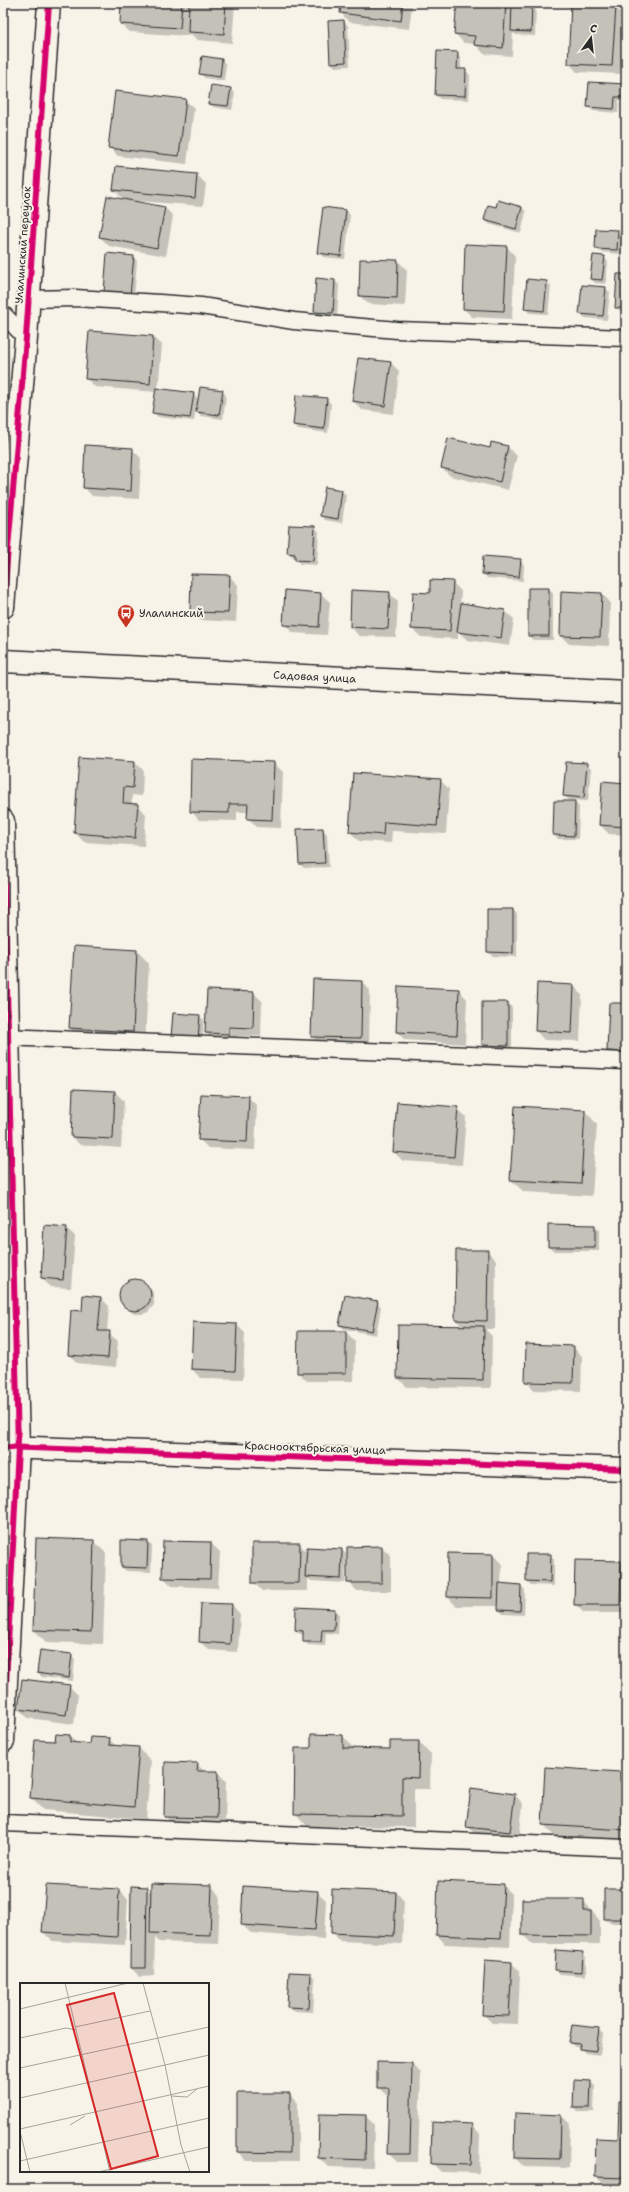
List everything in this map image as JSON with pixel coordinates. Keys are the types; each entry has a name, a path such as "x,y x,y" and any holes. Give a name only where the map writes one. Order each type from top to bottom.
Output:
{"street":[{"name":"Улалинский переулок","path":"3,607 29,299 49,3"},
{"name":"Садовая улица","path":"3,661 626,692"},
{"path":"3,821 11,1447 3,1741"},
{"name":"Краснооктябрьская улица","path":"11,1447 626,1469"}],"lane":[{"path":"29,299 75,298 181,305 294,321 397,330 626,338"},
{"path":"3,314 26,338"},
{"path":"6,1037 626,1060"},
{"path":"3,1823 626,1848"}],"building":[{"path":"121,3 182,3 180,28 120,24"},
{"path":"189,3 226,3 224,34 188,32"},
{"path":"341,3 403,3 401,21 340,13"},
{"path":"457,3 506,3 503,48 474,45 475,36 454,34"},
{"path":"512,3 532,3 531,32 511,31"},
{"path":"571,4 616,6 612,66 568,64"},
{"path":"344,20 346,62 330,63 328,21"},
{"path":"437,51 458,52 457,69 466,69 465,96 435,95"},
{"path":"202,56 222,59 220,77 199,74"},
{"path":"589,82 626,84 625,97 615,97 614,109 587,107"},
{"path":"211,85 231,88 228,106 208,104"},
{"path":"115,91 186,99 179,156 108,148"},
{"path":"116,166 197,174 195,198 113,190"},
{"path":"107,196 165,207 157,248 99,237"},
{"path":"498,200 522,207 516,229 484,220 488,205 496,207"},
{"path":"323,207 346,210 341,256 317,253"},
{"path":"596,229 618,230 617,250 595,249"},
{"path":"465,244 507,246 504,311 463,309"},
{"path":"107,253 134,256 130,295 104,292"},
{"path":"593,255 605,256 602,280 590,279"},
{"path":"360,259 398,260 397,298 359,296"},
{"path":"617,274 626,274 626,308 615,308"},
{"path":"316,278 335,280 333,313 314,312"},
{"path":"527,279 547,281 544,311 524,309"},
{"path":"582,285 606,287 603,316 579,314"},
{"path":"89,331 153,336 150,384 85,379"},
{"path":"358,358 391,362 385,406 352,401"},
{"path":"200,387 223,390 219,415 196,412"},
{"path":"156,388 194,393 190,418 152,413"},
{"path":"296,395 327,398 324,429 293,425"},
{"path":"448,438 490,448 491,442 508,446 500,482 441,468"},
{"path":"85,445 133,448 131,491 83,488"},
{"path":"325,487 342,490 338,519 320,516"},
{"path":"289,525 315,526 313,561 295,560 295,554 287,553"},
{"path":"483,556 521,559 519,577 482,574"},
{"path":"191,574 230,575 228,613 190,612"},
{"path":"430,580 453,581 450,631 411,629 413,592 430,593"},
{"path":"528,588 549,588 549,636 528,636"},
{"path":"285,590 321,593 319,627 283,625"},
{"path":"351,590 390,592 388,629 350,627"},
{"path":"561,591 602,593 600,637 560,636"},
{"path":"461,603 505,610 501,638 457,632"},
{"path":"79,757 135,761 133,788 124,787 123,803 138,804 135,838 74,833"},
{"path":"191,759 274,762 272,820 247,819 248,804 229,804 229,813 190,812"},
{"path":"566,762 587,763 584,798 563,796"},
{"path":"353,773 441,779 437,826 384,822 383,835 349,832"},
{"path":"602,781 626,783 626,827 599,825"},
{"path":"554,801 575,801 574,836 553,835"},
{"path":"323,828 325,863 299,864 297,829"},
{"path":"487,909 513,909 513,953 487,952"},
{"path":"74,946 137,950 133,1032 69,1028"},
{"path":"313,979 362,981 361,1038 311,1037"},
{"path":"537,983 574,985 572,1033 535,1031"},
{"path":"398,986 459,989 457,1035 396,1032"},
{"path":"207,990 254,992 253,1028 229,1027 229,1034 205,1033"},
{"path":"482,1002 508,1002 508,1046 482,1045"},
{"path":"609,1003 626,1003 626,1052 607,1051"},
{"path":"173,1013 200,1015 198,1039 171,1037"},
{"path":"73,1089 115,1091 113,1139 71,1137"},
{"path":"201,1094 249,1096 247,1142 198,1140"},
{"path":"397,1102 458,1107 454,1157 393,1152"},
{"path":"515,1106 585,1110 581,1184 510,1180"},
{"path":"548,1224 595,1225 595,1247 548,1247"},
{"path":"44,1225 67,1227 63,1280 41,1278"},
{"path":"456,1250 488,1250 487,1321 455,1320"},
{"path":"132,1279 138,1279 148,1286 151,1295 150,1301 144,1308 138,1311 132,1311 122,1304 119,1298 119,1292 126,1282"},
{"path":"83,1295 101,1297 98,1331 110,1331 108,1358 68,1355 71,1310 82,1311"},
{"path":"345,1295 378,1301 372,1331 339,1325"},
{"path":"193,1322 237,1324 235,1371 191,1369"},
{"path":"398,1325 484,1326 483,1380 397,1378"},
{"path":"298,1331 346,1331 346,1373 297,1373"},
{"path":"526,1344 574,1346 573,1383 525,1382"},
{"path":"36,1538 94,1540 91,1632 33,1630"},
{"path":"121,1540 148,1541 147,1568 121,1567"},
{"path":"163,1541 211,1542 210,1579 162,1578"},
{"path":"252,1543 300,1543 299,1583 252,1583"},
{"path":"382,1546 382,1583 347,1583 347,1547"},
{"path":"307,1547 342,1549 341,1579 305,1577"},
{"path":"448,1553 493,1554 493,1598 447,1597"},
{"path":"526,1554 551,1554 550,1582 526,1581"},
{"path":"575,1560 621,1561 620,1605 574,1605"},
{"path":"499,1583 521,1585 520,1611 498,1610"},
{"path":"201,1603 232,1604 230,1644 199,1642"},
{"path":"296,1607 335,1609 334,1630 322,1630 321,1642 303,1642 303,1631 295,1630"},
{"path":"40,1650 72,1654 69,1678 37,1673"},
{"path":"22,1679 70,1685 66,1715 18,1709"},
{"path":"56,1734 70,1735 70,1742 89,1744 90,1737 110,1738 109,1745 139,1747 134,1807 30,1798 35,1740 55,1741"},
{"path":"311,1734 343,1735 343,1748 390,1749 390,1741 419,1741 418,1778 402,1777 402,1816 294,1814 295,1748 311,1748"},
{"path":"165,1762 198,1763 197,1771 218,1771 217,1818 164,1817"},
{"path":"545,1767 620,1772 620,1781 626,1782 626,1830 542,1825"},
{"path":"471,1788 515,1794 510,1832 466,1827"},
{"path":"438,1881 504,1884 501,1938 436,1935"},
{"path":"151,1883 212,1885 210,1935 150,1933"},
{"path":"46,1885 119,1889 117,1937 42,1932"},
{"path":"131,1886 147,1887 146,1968 130,1968"},
{"path":"243,1886 318,1891 315,1930 241,1925"},
{"path":"332,1889 396,1892 394,1936 331,1933"},
{"path":"604,1889 623,1889 623,1919 604,1919"},
{"path":"522,1899 584,1899 584,1911 591,1911 591,1936 522,1935"},
{"path":"556,1950 583,1952 582,1972 555,1970"},
{"path":"485,1960 512,1962 509,2016 482,2015"},
{"path":"289,1972 311,1973 309,2008 287,2007"},
{"path":"572,2025 599,2028 596,2051 579,2049 580,2044 569,2043"},
{"path":"377,2062 412,2063 410,2154 387,2154 389,2088 377,2088"},
{"path":"574,2080 591,2081 590,2108 573,2108"},
{"path":"237,2093 290,2093 290,2153 237,2152"},
{"path":"619,2101 626,2101 626,2178 595,2177 596,2138 618,2139"},
{"path":"515,2113 561,2115 560,2159 514,2158"},
{"path":"319,2114 366,2115 365,2160 318,2158"},
{"path":"432,2122 472,2124 470,2165 431,2164"}],"cycle path":[{"path":"3,607 26,338 49,3"},
{"path":"3,821 18,1448 3,1741"},
{"path":"3,1447 626,1469"}],"place":[{"name":"Улалинский","path":"126,628"}]}
